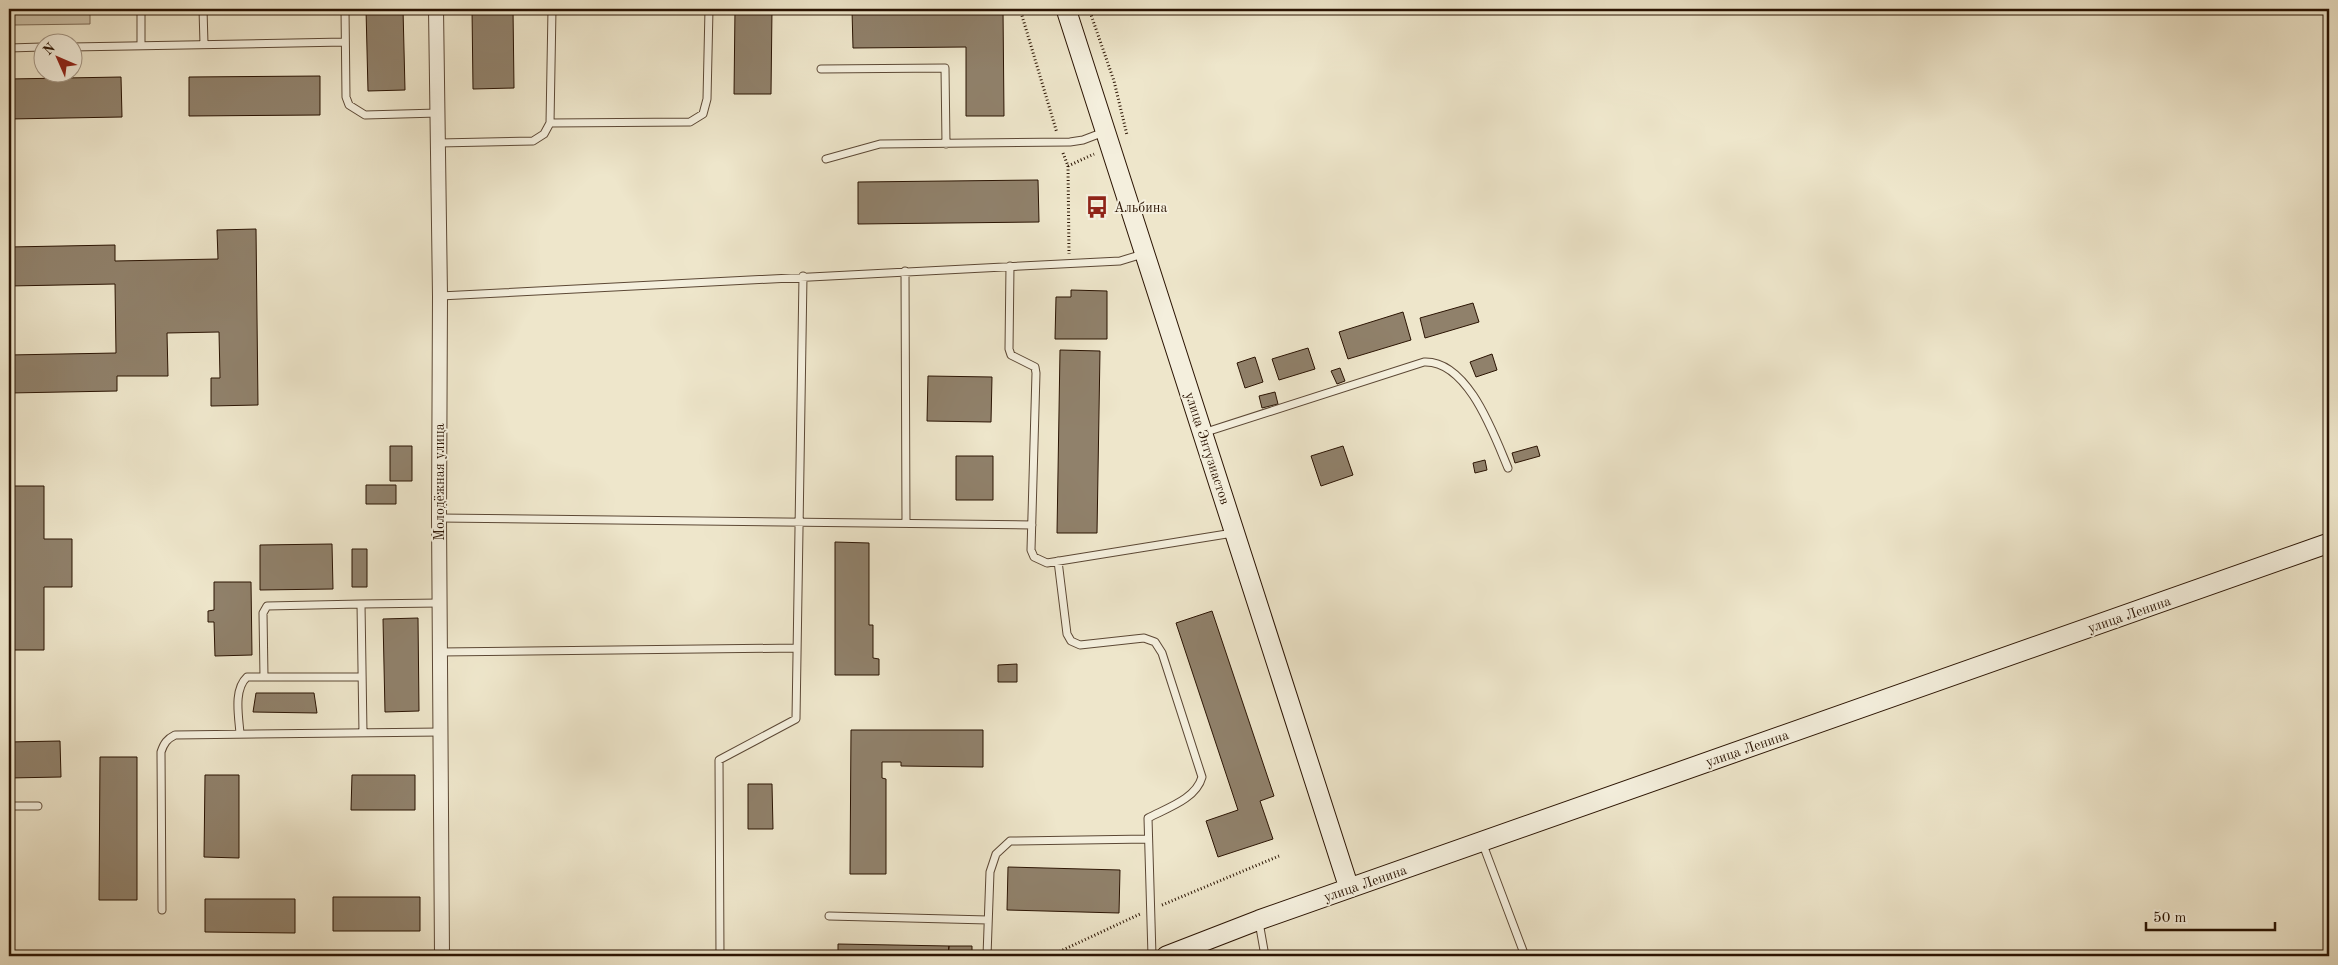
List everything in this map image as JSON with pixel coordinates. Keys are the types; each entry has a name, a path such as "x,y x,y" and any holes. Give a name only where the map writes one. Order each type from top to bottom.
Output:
{"main road":[{"name":"улица Энтузиастов","path":"1066,9 1349,888"},
{"name":"улица Ленина","path":"1166,956 1349,888 2329,543"}],"street":[{"name":"Молодёжная улица","path":"436,9 440,296 439,518 442,956"}],"lane":[{"path":"140,9 141,45"},
{"path":"204,9 204,44"},
{"path":"345,9 346,97 349,106 365,115 438,113"},
{"path":"439,142 533,141 544,134 550,123 552,9"},
{"path":"550,123 690,122 703,114 706,99 709,9"},
{"path":"82,47 345,42"},
{"path":"9,48 32,47"},
{"path":"821,70 945,68 946,144"},
{"path":"826,159 880,144 1070,142 1083,140 1104,131"},
{"path":"440,296 1120,261 1145,253"},
{"path":"1010,266 1009,349 1011,355 1035,367 1036,373 1031,550 1034,557 1047,563 1235,532"},
{"path":"906,271 906,523"},
{"path":"720,956 719,760 796,719 803,276"},
{"path":"1203,433 1424,362 1435,362 1452,372 1477,400 1508,468"},
{"path":"439,518 1032,524"},
{"path":"1058,561 1067,634 1071,641 1080,644 1144,638 1155,642 1167,671 1202,778 1199,788 1189,796 1148,818 1152,956"},
{"path":"264,677 263,613 267,606 440,603"},
{"path":"361,604 363,733"},
{"path":"440,652 797,648"},
{"path":"240,734 240,686 247,677 362,677"},
{"path":"162,910 161,752 164,743 175,735 441,732"},
{"path":"9,806 38,806"},
{"path":"987,956 990,872 996,854 1010,841 1148,839"},
{"path":"1482,842 1525,956"},
{"path":"828,916 988,920"},
{"path":"1259,920 1265,956"}],"shaded area":[{"path":"13,9 90,9 90,24 13,25"}],"building":[{"path":"366,9 403,9 405,90 368,91"},
{"path":"472,9 513,9 514,88 473,89"},
{"path":"735,9 772,9 771,94 734,94"},
{"path":"1003,9 1004,116 966,116 966,47 853,48 852,10"},
{"path":"320,76 320,115 189,116 189,77"},
{"path":"121,77 122,117 9,119 9,79 32,79 32,82 82,82 82,78"},
{"path":"1038,180 1039,222 858,224 858,182"},
{"path":"256,229 258,405 211,406 211,378 220,378 219,332 167,333 168,376 117,376 117,391 9,393 9,355 116,353 115,284 9,286 9,247 115,245 115,261 218,259 217,230"},
{"path":"1071,290 1107,291 1107,339 1055,339 1056,297 1071,297"},
{"path":"1473,303 1479,322 1425,338 1420,318"},
{"path":"1403,312 1411,340 1348,359 1339,332"},
{"path":"1308,348 1315,369 1279,380 1272,359"},
{"path":"1060,350 1100,351 1097,533 1057,533"},
{"path":"1492,354 1497,370 1476,377 1470,362"},
{"path":"1255,357 1263,382 1245,388 1237,363"},
{"path":"1340,368 1345,381 1337,384 1331,371"},
{"path":"928,376 992,377 991,422 927,421"},
{"path":"1275,392 1278,404 1262,408 1259,396"},
{"path":"390,446 412,446 412,481 390,481"},
{"path":"1343,446 1353,475 1321,486 1311,456"},
{"path":"1537,446 1540,456 1515,463 1512,453"},
{"path":"956,456 993,456 993,500 956,500"},
{"path":"1485,460 1487,470 1475,473 1473,463"},
{"path":"366,485 396,485 396,504 366,504"},
{"path":"9,486 44,486 44,539 72,539 72,587 44,587 44,650 9,650"},
{"path":"835,542 869,543 869,625 873,625 873,658 879,659 879,675 835,675"},
{"path":"332,544 333,589 260,590 260,545"},
{"path":"352,549 367,549 367,587 352,587"},
{"path":"214,582 251,582 252,655 215,656 214,622 208,622 208,611 214,610"},
{"path":"1212,611 1274,796 1260,801 1273,839 1218,857 1206,821 1238,810 1176,623"},
{"path":"418,618 419,711 385,712 383,619"},
{"path":"1017,664 1017,682 998,682 998,665"},
{"path":"256,693 314,693 317,713 253,712"},
{"path":"851,730 983,730 983,767 901,766 901,762 882,762 882,778 886,779 886,874 850,874"},
{"path":"60,741 61,777 9,778 9,742"},
{"path":"100,757 137,757 137,900 99,900"},
{"path":"205,775 239,775 239,858 204,857"},
{"path":"352,775 415,775 415,810 351,810"},
{"path":"748,784 772,784 773,829 748,829"},
{"path":"1008,867 1120,870 1119,913 1007,910"},
{"path":"333,897 420,897 420,931 333,931"},
{"path":"205,899 295,899 295,933 205,932"},
{"path":"838,944 949,946 948,956 838,956"},
{"path":"949,946 972,946 972,956 948,956"}],"place":[{"name":"Альбина","path":"1097,207"}]}
